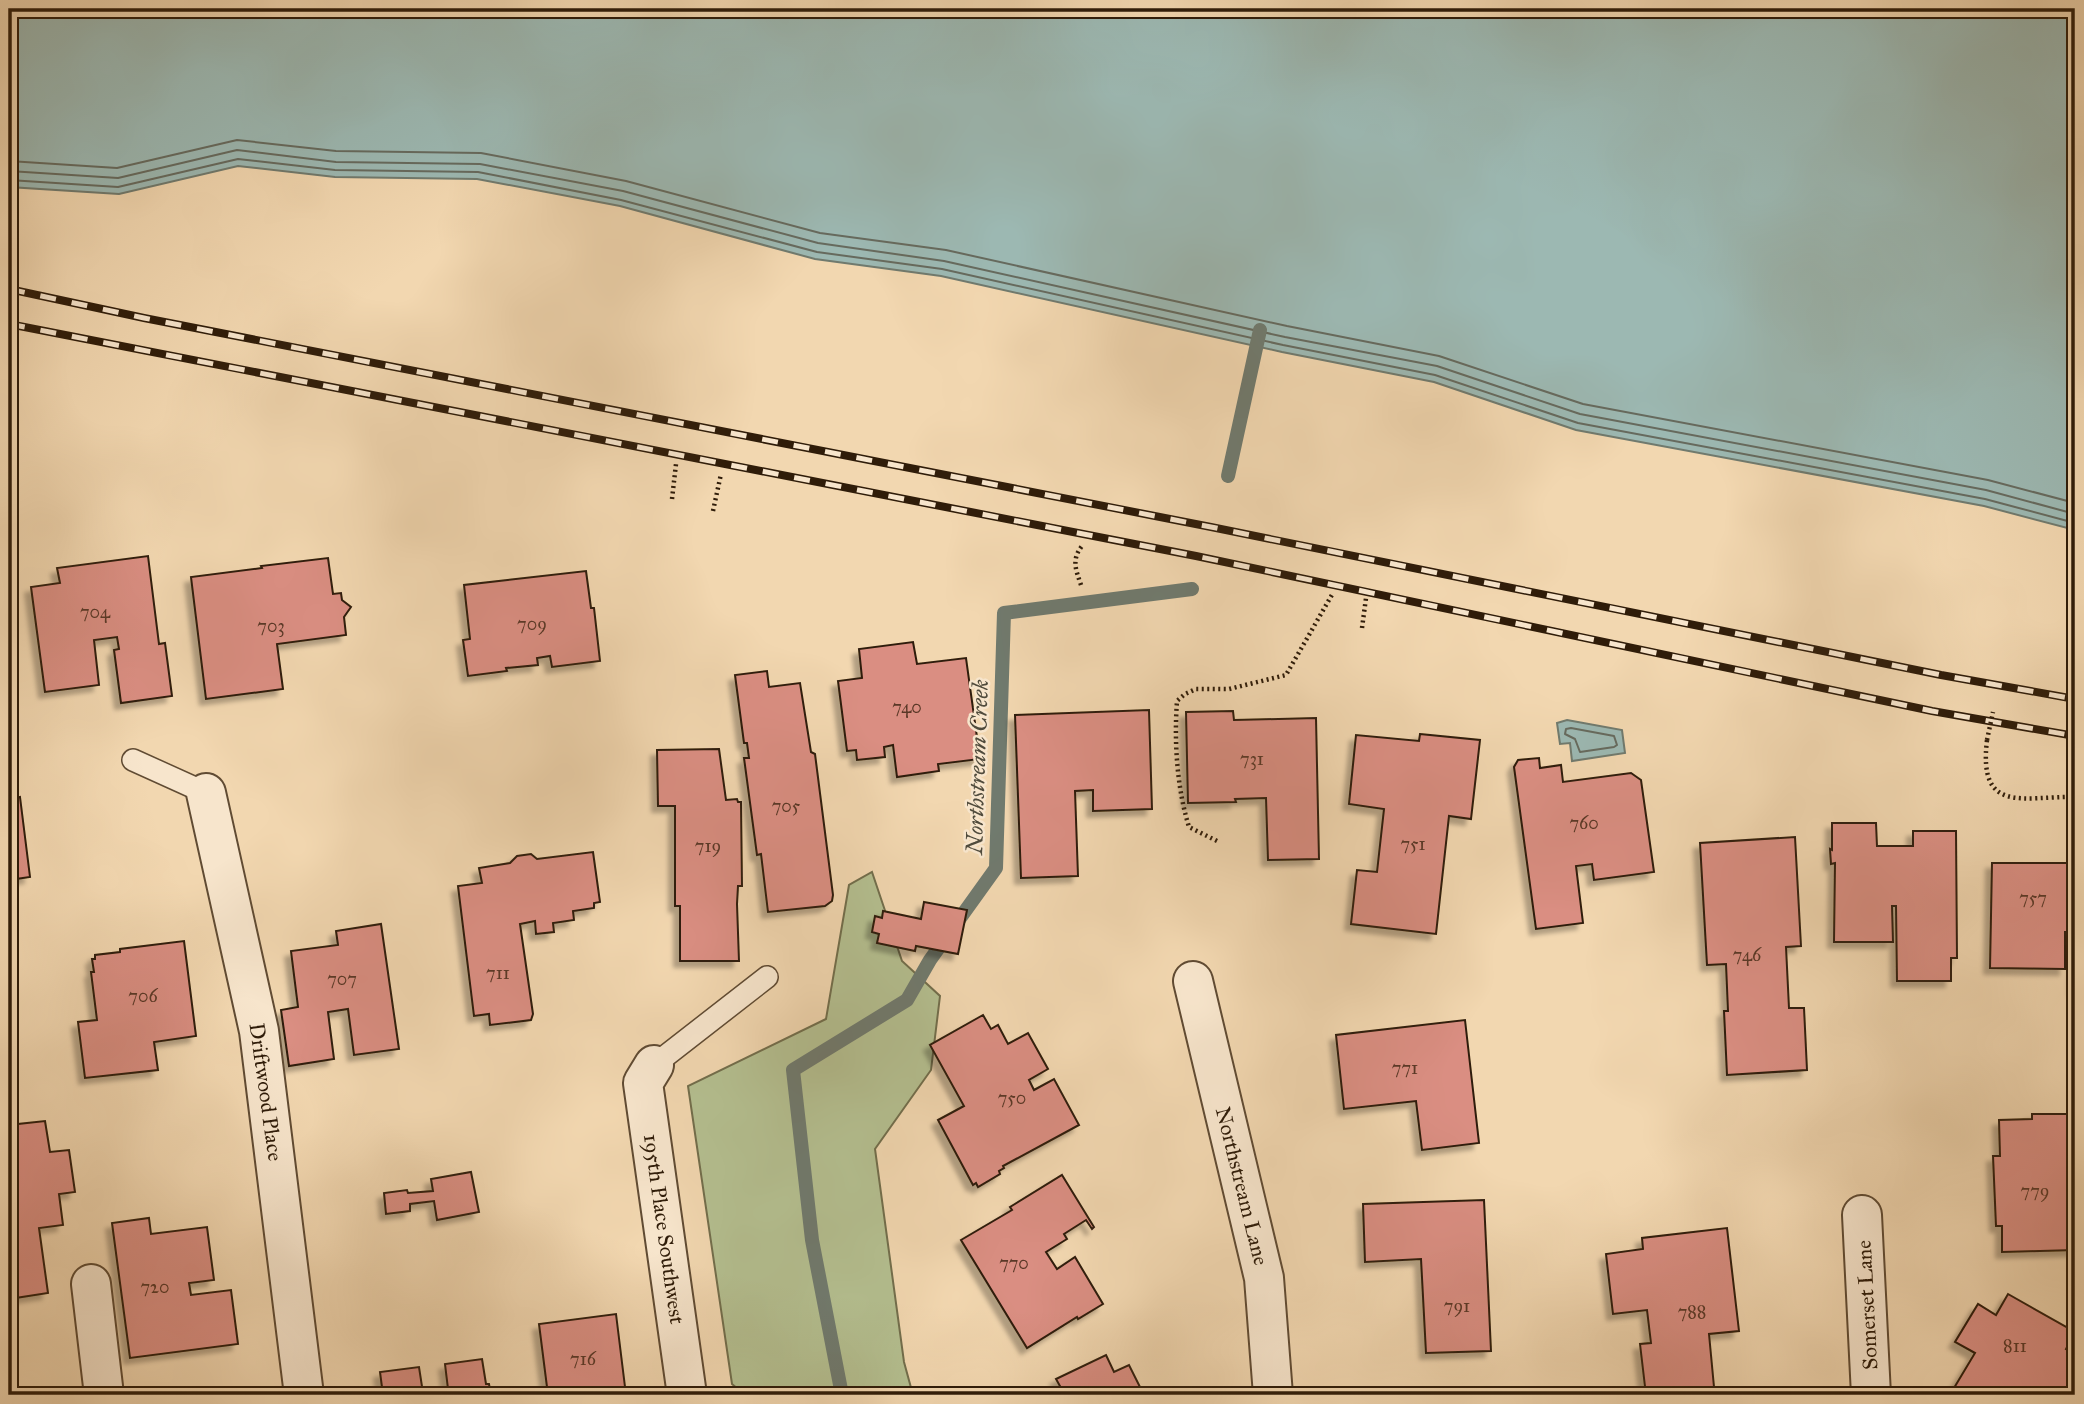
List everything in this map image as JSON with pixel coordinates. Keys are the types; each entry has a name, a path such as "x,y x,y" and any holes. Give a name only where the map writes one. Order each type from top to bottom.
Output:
{"street":[{"name":"Driftwood Place","path":"206,793 259,1031 304,1395"},
{"name":"Northstream Lane","path":"1193,981 1265,1278 1273,1395"},
{"name":"195th Place Southwest","path":"654,1065 643,1083 687,1395"},
{"name":"Somerset Lane","path":"1862,1215 1871,1395"},
{"path":"91,1284 104,1395"}],"lane":[{"path":"133,760 206,793"},
{"path":"654,1065 767,977"}],"path":[{"path":"672,499 676,464"},
{"path":"713,511 721,474"},
{"path":"1081,585 1074,562 1076,553 1082,546"},
{"path":"1217,841 1189,827 1181,801 1177,701 1196,689 1229,689 1286,676 1333,593"},
{"path":"1362,628 1366,598"},
{"path":"1993,712 1987,740 1986,772 1991,785 2004,796 2032,799 2075,797"}],"green space":[{"path":"872,872 902,961 940,996 931,1070 875,1149 904,1362 913,1395 745,1395 732,1384 688,1086 826,1019 849,885"}],"water":[{"path":"9,9 2075,9 2075,530 1984,506 1576,430 1434,382 1282,352 941,276 815,259 620,206 477,179 335,177 238,166 119,194 9,187"},
{"path":"1567,720 1622,730 1625,753 1572,761 1570,743 1560,744 1557,723"}],"building":[{"path":"148,556 159,644 165,643 172,696 121,703 114,650 119,649 117,637 94,640 99,685 45,692 31,587 60,583 57,568"},
{"path":"328,558 333,594 341,593 342,600 351,607 344,617 346,635 277,644 283,689 206,699 191,577"},
{"path":"586,571 591,608 594,608 600,661 552,667 550,656 537,658 538,665 468,676 463,640 470,639 464,585"},
{"path":"913,642 917,664 966,658 980,759 938,764 939,771 897,777 893,745 884,747 885,757 857,760 856,750 847,751 838,681 862,678 859,649"},
{"path":"767,671 769,687 800,683 811,752 815,754 833,895 832,901 825,906 768,912 761,854 757,855 744,758 749,758 747,743 744,743 735,675"},
{"path":"1149,710 1152,809 1093,811 1093,790 1075,791 1078,876 1021,878 1015,715"},
{"path":"1233,711 1234,720 1316,718 1319,859 1268,860 1266,798 1188,803 1186,712"},
{"path":"1420,734 1480,740 1471,819 1449,816 1436,934 1351,924 1357,870 1377,872 1384,809 1349,804 1356,735 1419,741"},
{"path":"719,749 726,800 737,799 741,802 742,886 738,886 737,904 739,961 680,961 680,906 675,906 675,806 658,806 657,750"},
{"path":"1539,758 1540,768 1561,765 1563,782 1631,773 1641,780 1654,872 1594,880 1592,864 1576,866 1583,923 1536,929 1514,767 1518,760"},
{"path":"20,797 30,877 9,880 9,799"},
{"path":"1832,823 1876,823 1877,846 1913,846 1913,831 1956,831 1957,958 1951,958 1951,981 1897,981 1896,906 1892,906 1893,942 1834,942 1835,863 1831,864 1830,849 1832,850"},
{"path":"1795,837 1801,946 1786,947 1789,1008 1804,1008 1807,1070 1727,1075 1724,1011 1728,1011 1726,964 1707,965 1700,843"},
{"path":"593,852 600,902 594,903 594,908 573,911 574,920 553,923 554,932 536,934 535,921 520,924 533,1014 531,1020 490,1025 489,1014 474,1016 458,886 482,883 479,868 510,863 517,856 531,854 537,859"},
{"path":"1992,863 2075,863 2075,932 2065,932 2065,969 1990,968"},
{"path":"924,902 967,910 958,954 916,946 915,951 877,943 879,934 872,932 875,916 882,918 883,911 921,919"},
{"path":"381,924 399,1049 354,1055 348,1009 328,1012 334,1059 289,1066 281,1010 298,1007 291,951 338,945 336,931"},
{"path":"184,941 196,1036 154,1042 158,1070 85,1078 78,1022 97,1020 92,959 95,959 95,955 120,952 120,949"},
{"path":"983,1015 991,1029 998,1025 1008,1044 1028,1033 1048,1069 1029,1080 1034,1090 1054,1079 1079,1125 1003,1166 1000,1174 978,1187 976,1183 973,1185 938,1120 964,1106 930,1045"},
{"path":"1465,1020 1479,1143 1422,1150 1416,1101 1344,1109 1336,1035"},
{"path":"2032,1114 2070,1114 2070,1118 2075,1118 2075,1250 2002,1252 2002,1226 1996,1226 1993,1156 2000,1156 1999,1120 2032,1119"},
{"path":"45,1121 50,1152 69,1150 75,1192 59,1194 63,1225 39,1228 48,1293 9,1299 9,1125"},
{"path":"471,1172 479,1212 437,1220 434,1201 410,1204 410,1211 386,1214 384,1193 433,1191 431,1179"},
{"path":"1062,1175 1094,1227 1092,1229 1086,1220 1064,1234 1067,1239 1046,1252 1057,1269 1075,1257 1103,1304 1027,1348 961,1240 1012,1210 1010,1207"},
{"path":"1484,1200 1491,1351 1426,1353 1421,1259 1365,1262 1363,1204"},
{"path":"149,1218 151,1234 207,1227 214,1280 189,1283 191,1295 231,1290 238,1344 130,1358 112,1223"},
{"path":"1727,1228 1739,1331 1709,1334 1714,1387 1646,1395 1640,1344 1651,1343 1647,1310 1613,1314 1606,1254 1643,1249 1642,1238"},
{"path":"2008,1294 2075,1332 2066,1349 2075,1354 2075,1395 2029,1395 2017,1388 2013,1395 1951,1393 1975,1353 1955,1342 1978,1304 1996,1315"},
{"path":"616,1314 626,1395 548,1395 539,1324"},
{"path":"1106,1355 1114,1372 1129,1365 1144,1395 1065,1395 1056,1379"},
{"path":"482,1359 486,1384 489,1384 491,1395 383,1395 380,1372 419,1367 423,1393 448,1389 445,1364"}],"waterway":[{"name":"Northstream Creek","path":"1228,476 1260,330"},
{"name":"Northstream Creek","path":"842,1395 812,1240 793,1070 907,1000 930,960 996,868 1004,613 1192,589"}],"railway":[{"path":"9,289 144,318 1211,527 1941,675 2075,699"},
{"path":"9,324 1196,556 1932,711 2075,736"}]}
